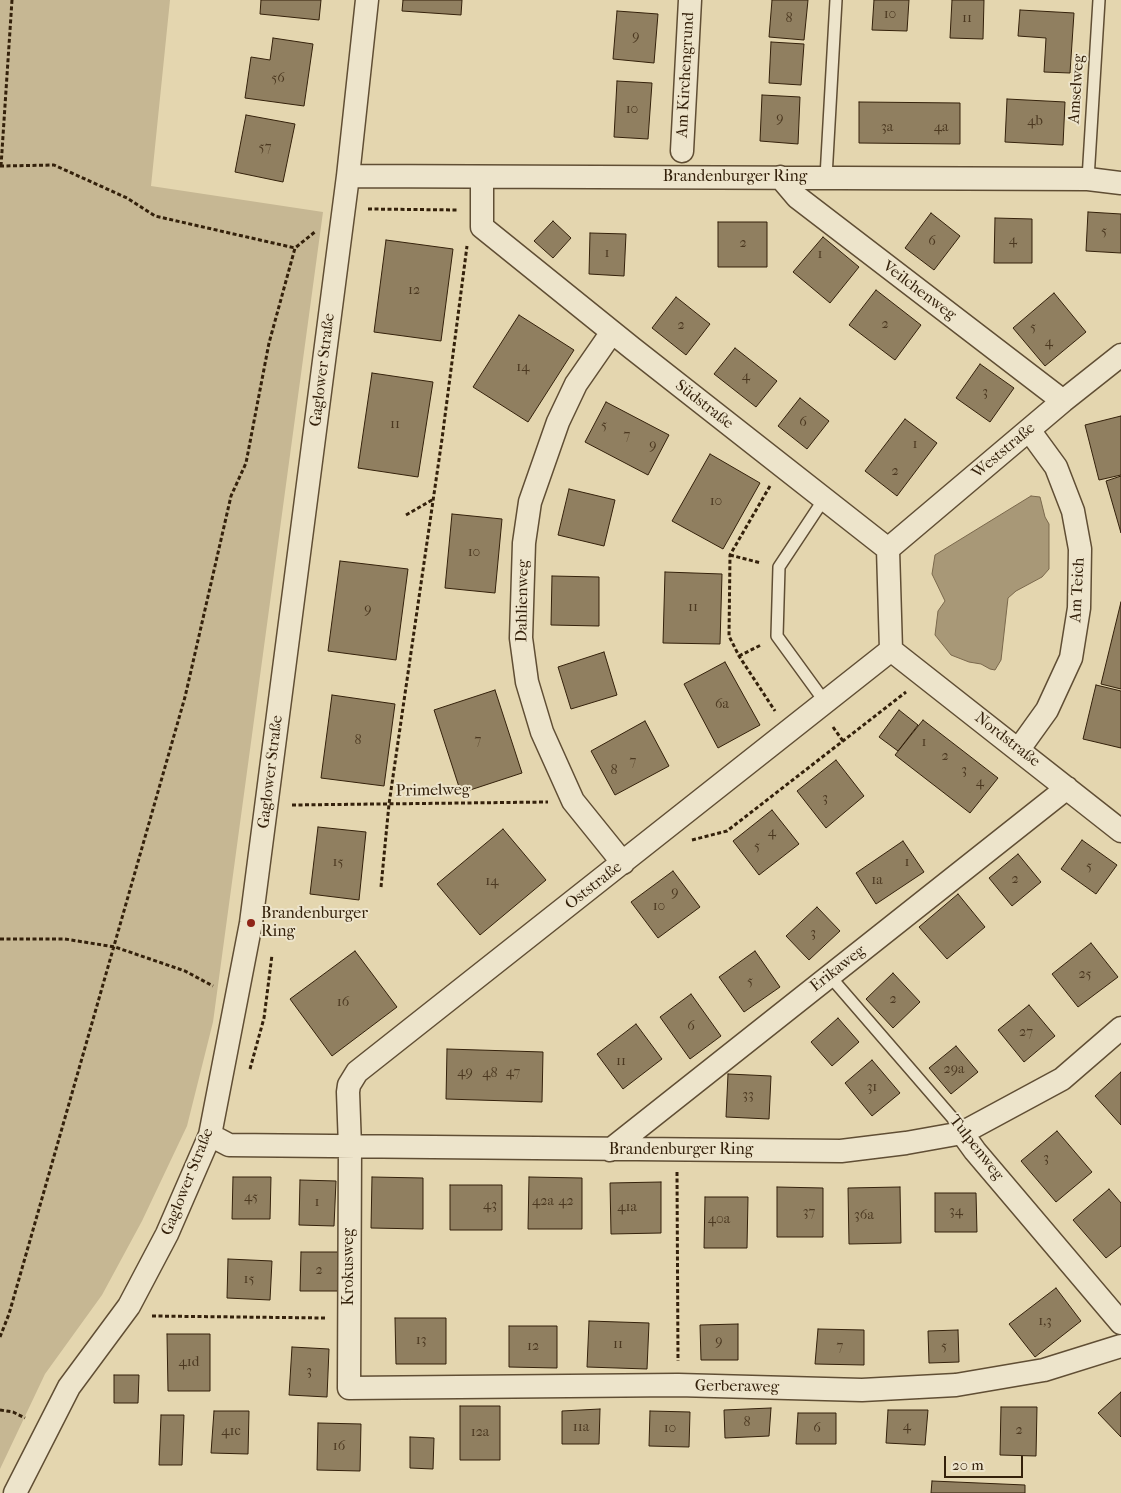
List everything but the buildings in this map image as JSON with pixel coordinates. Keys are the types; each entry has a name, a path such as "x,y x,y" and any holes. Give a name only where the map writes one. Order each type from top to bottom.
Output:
{"street":[{"name":"Gaglower Straße","path":"15,1493 69,1387 129,1306 167,1234 210,1135 251,923 348,176 367,0"},
{"name":"Am Kirchengrund","path":"682,150 690,0"},
{"name":"Brandenburger Ring","path":"348,176 1088,179 1121,183"},
{"name":"Südstraße","path":"482,177 482,227 888,549"},
{"name":"Veilchenweg","path":"780,177 796,197 1063,401"},
{"name":"Dahlienweg","path":"612,332 576,384 558,422 530,502 524,543 521,638 527,682 542,732 573,802 623,863"},
{"name":"Weststraße","path":"888,549 1063,401 1121,355"},
{"name":"Am Teich","path":"1019,749 1047,710 1071,658 1079,608 1080,549 1073,510 1056,467 1029,430"},
{"path":"888,549 891,650"},
{"name":"Nordstraße","path":"891,650 1121,831"},
{"name":"Oststraße","path":"350,1147 349,1086 357,1072 891,650"},
{"name":"Erikaweg","path":"610,1150 1067,788"},
{"name":"Brandenburger Ring","path":"210,1135 229,1145 841,1151 906,1143 962,1133 1062,1079 1121,1028"},
{"name":"Tulpenweg","path":"962,1133 975,1151 1121,1323"},
{"name":"Krokusweg","path":"349,1388 350,1147"},
{"name":"Gerberaweg","path":"349,1388 678,1385 862,1390 956,1385 1044,1370 1121,1346"}],"lane":[{"path":"826,177 836,0"},
{"name":"Amselweg","path":"1088,179 1099,0"},
{"path":"824,499 779,567 777,636 825,702"},
{"name":"Tulpenweg","path":"828,976 956,1122 962,1133"}],"path":[{"path":"12,0 1,166 54,165 127,198 156,216 295,248"},
{"path":"363,209 460,210"},
{"path":"0,1337 9,1314 185,697 231,496 246,463 269,343 295,248 320,228"},
{"path":"381,887 388,804 433,500 467,241"},
{"path":"771,486 730,555 729,636 739,656 778,716"},
{"path":"406,515 433,500"},
{"path":"730,555 779,567"},
{"path":"739,656 777,636"},
{"path":"685,842 727,831 908,690"},
{"name":"Primelweg","path":"292,804 573,802"},
{"path":"0,939 65,939 115,947 185,971 220,990"},
{"path":"677,1168 678,1385"},
{"path":"149,1316 349,1318"},
{"path":"0,1410 12,1412 29,1419"}],"shaded area":[{"path":"0,0 170,0 151,186 323,212 213,1022 187,1126 142,1221 102,1295 45,1374 0,1469"},
{"path":"1031,496 1040,497 1045,517 1049,524 1049,569 1042,577 1016,591 1008,598 1001,660 995,670 951,655 935,635 938,611 945,601 932,574 935,555"}],"place":[{"name":"Brandenburger Ring","path":"251,923"}]}
